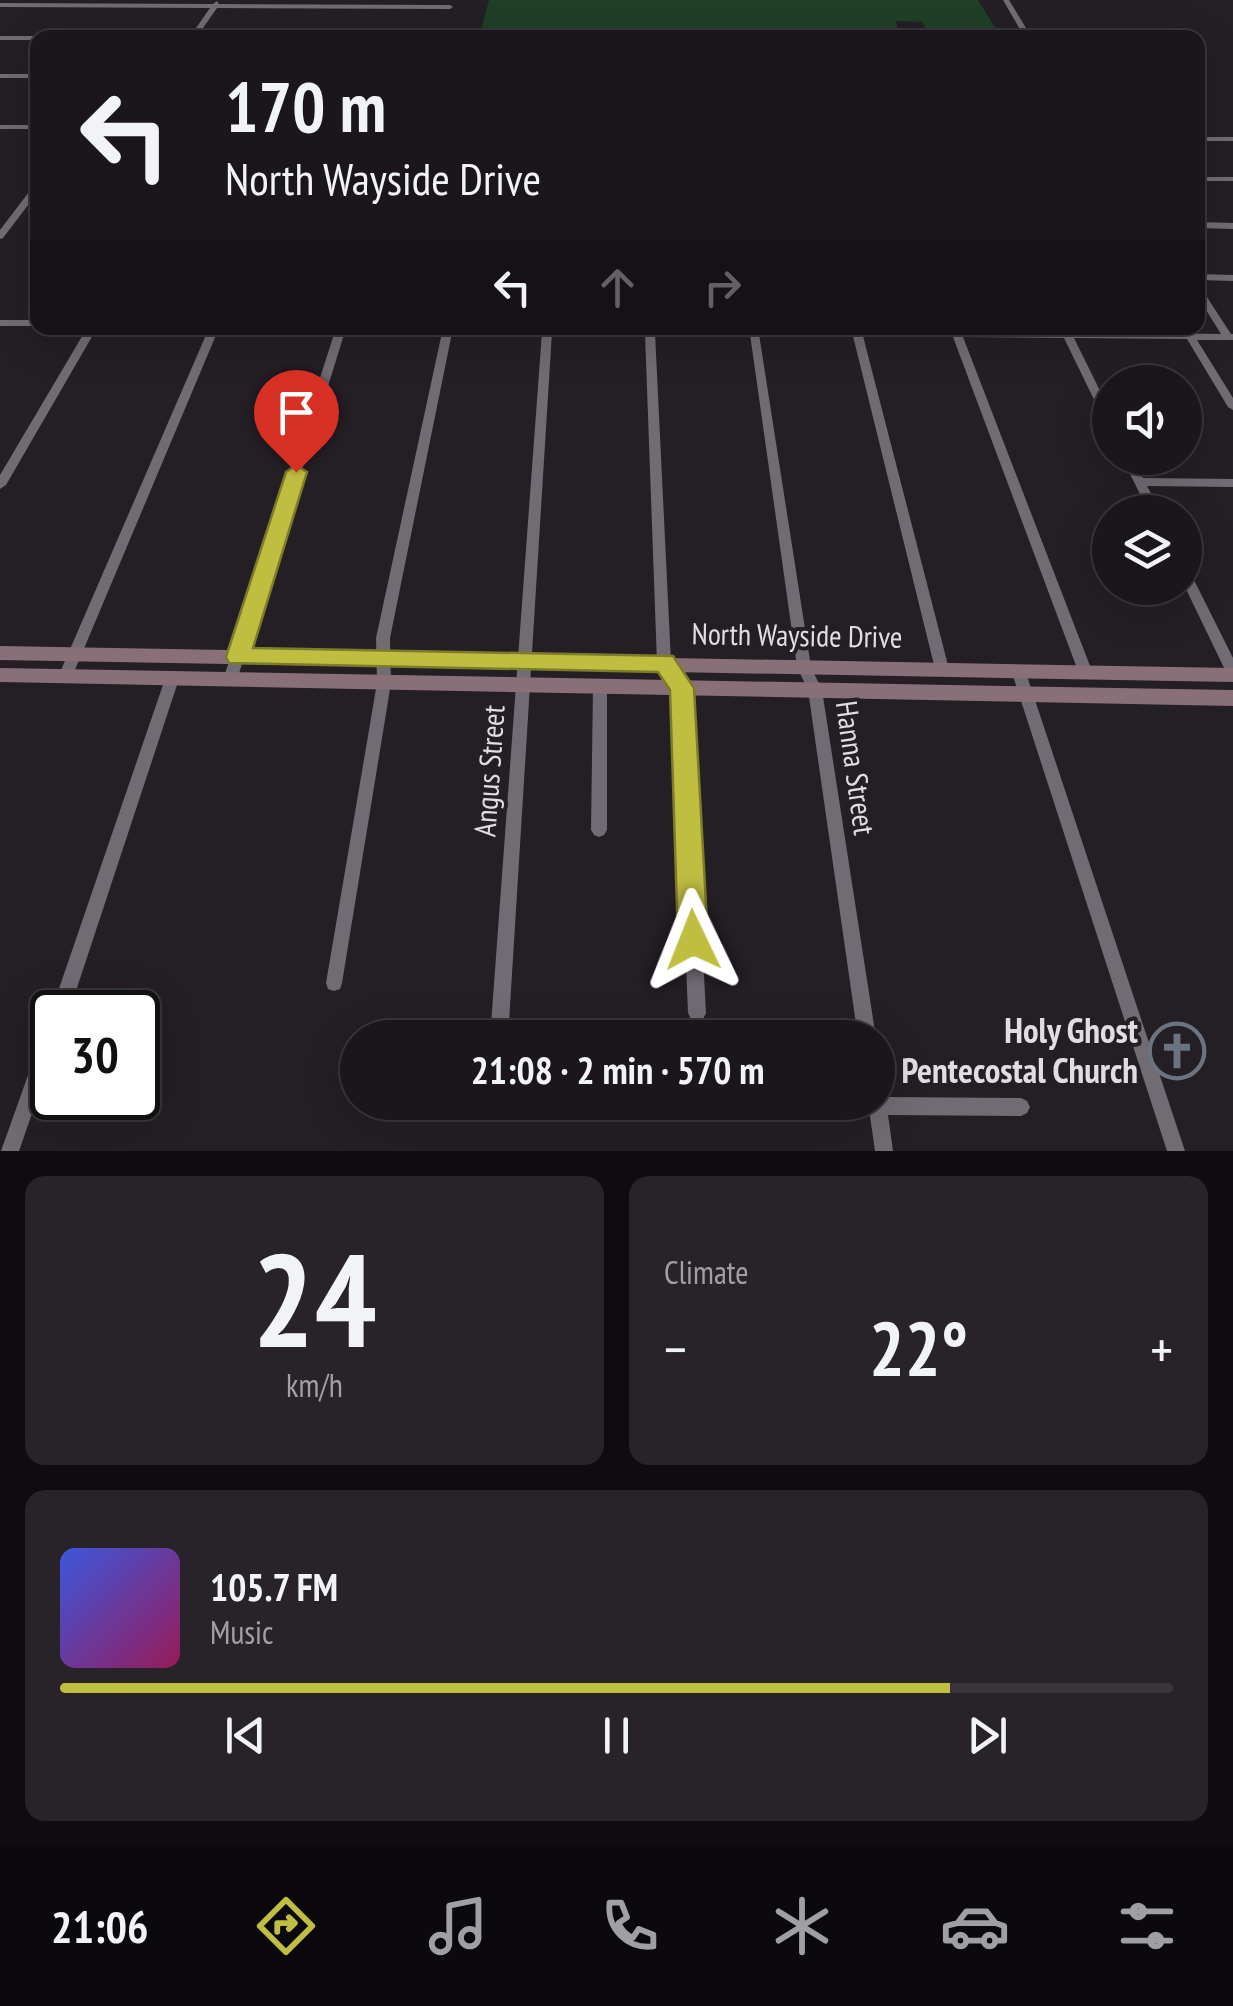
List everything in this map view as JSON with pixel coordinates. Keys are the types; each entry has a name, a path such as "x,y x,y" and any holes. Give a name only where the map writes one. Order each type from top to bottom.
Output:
{"main road":[{"name":"North Wayside Drive","path":"0,653 1233,673"},
{"name":"North Wayside Drive","path":"0,675 1233,698"}],"street":[{"path":"1006,0 1025,30"},
{"path":"198,30 217,3"},
{"path":"0,5 450,7"},
{"path":"0,38 30,38"},
{"path":"0,76 30,76"},
{"path":"0,127 30,127"},
{"path":"1205,139 1233,140"},
{"path":"1205,179 1233,179"},
{"path":"0,236 30,197"},
{"path":"1205,226 1233,226"},
{"path":"1205,277 1233,278"},
{"path":"1205,300 1230,337"},
{"path":"0,322 30,322"},
{"path":"0,485 88,335"},
{"path":"65,676 211,335"},
{"path":"230,680 339,335"},
{"path":"334,984 384,682 383,638 447,335"},
{"name":"Angus Street","path":"501,1020 548,335"},
{"path":"650,335 664,663 682,688 696,1013"},
{"name":"Hanna Street","path":"755,335 804,666 815,690 864,1020"},
{"path":"858,335 942,669"},
{"path":"957,335 1085,671"},
{"path":"1067,335 1092,386"},
{"path":"1148,335 1230,337"},
{"path":"1190,337 1233,407"},
{"path":"1136,475 1146,495"},
{"path":"1140,482 1233,483"},
{"path":"1200,605 1233,673"},
{"path":"1018,670 1176,1151"},
{"path":"67,990 172,678"},
{"path":"599,830 600,686"},
{"path":"10,1151 30,1095"},
{"path":"895,1104 1021,1107"},
{"path":"879,1120 884,1151"}],"green space":[{"path":"489,0 978,0 997,30 927,30 922,22 896,21 898,30 481,30"}],"place":[{"name":"Holy Ghost Pentecostal Church","path":"1177,1051"}],"route":[{"path":"296,472 238,657 664,663 682,688 693,940"}]}
